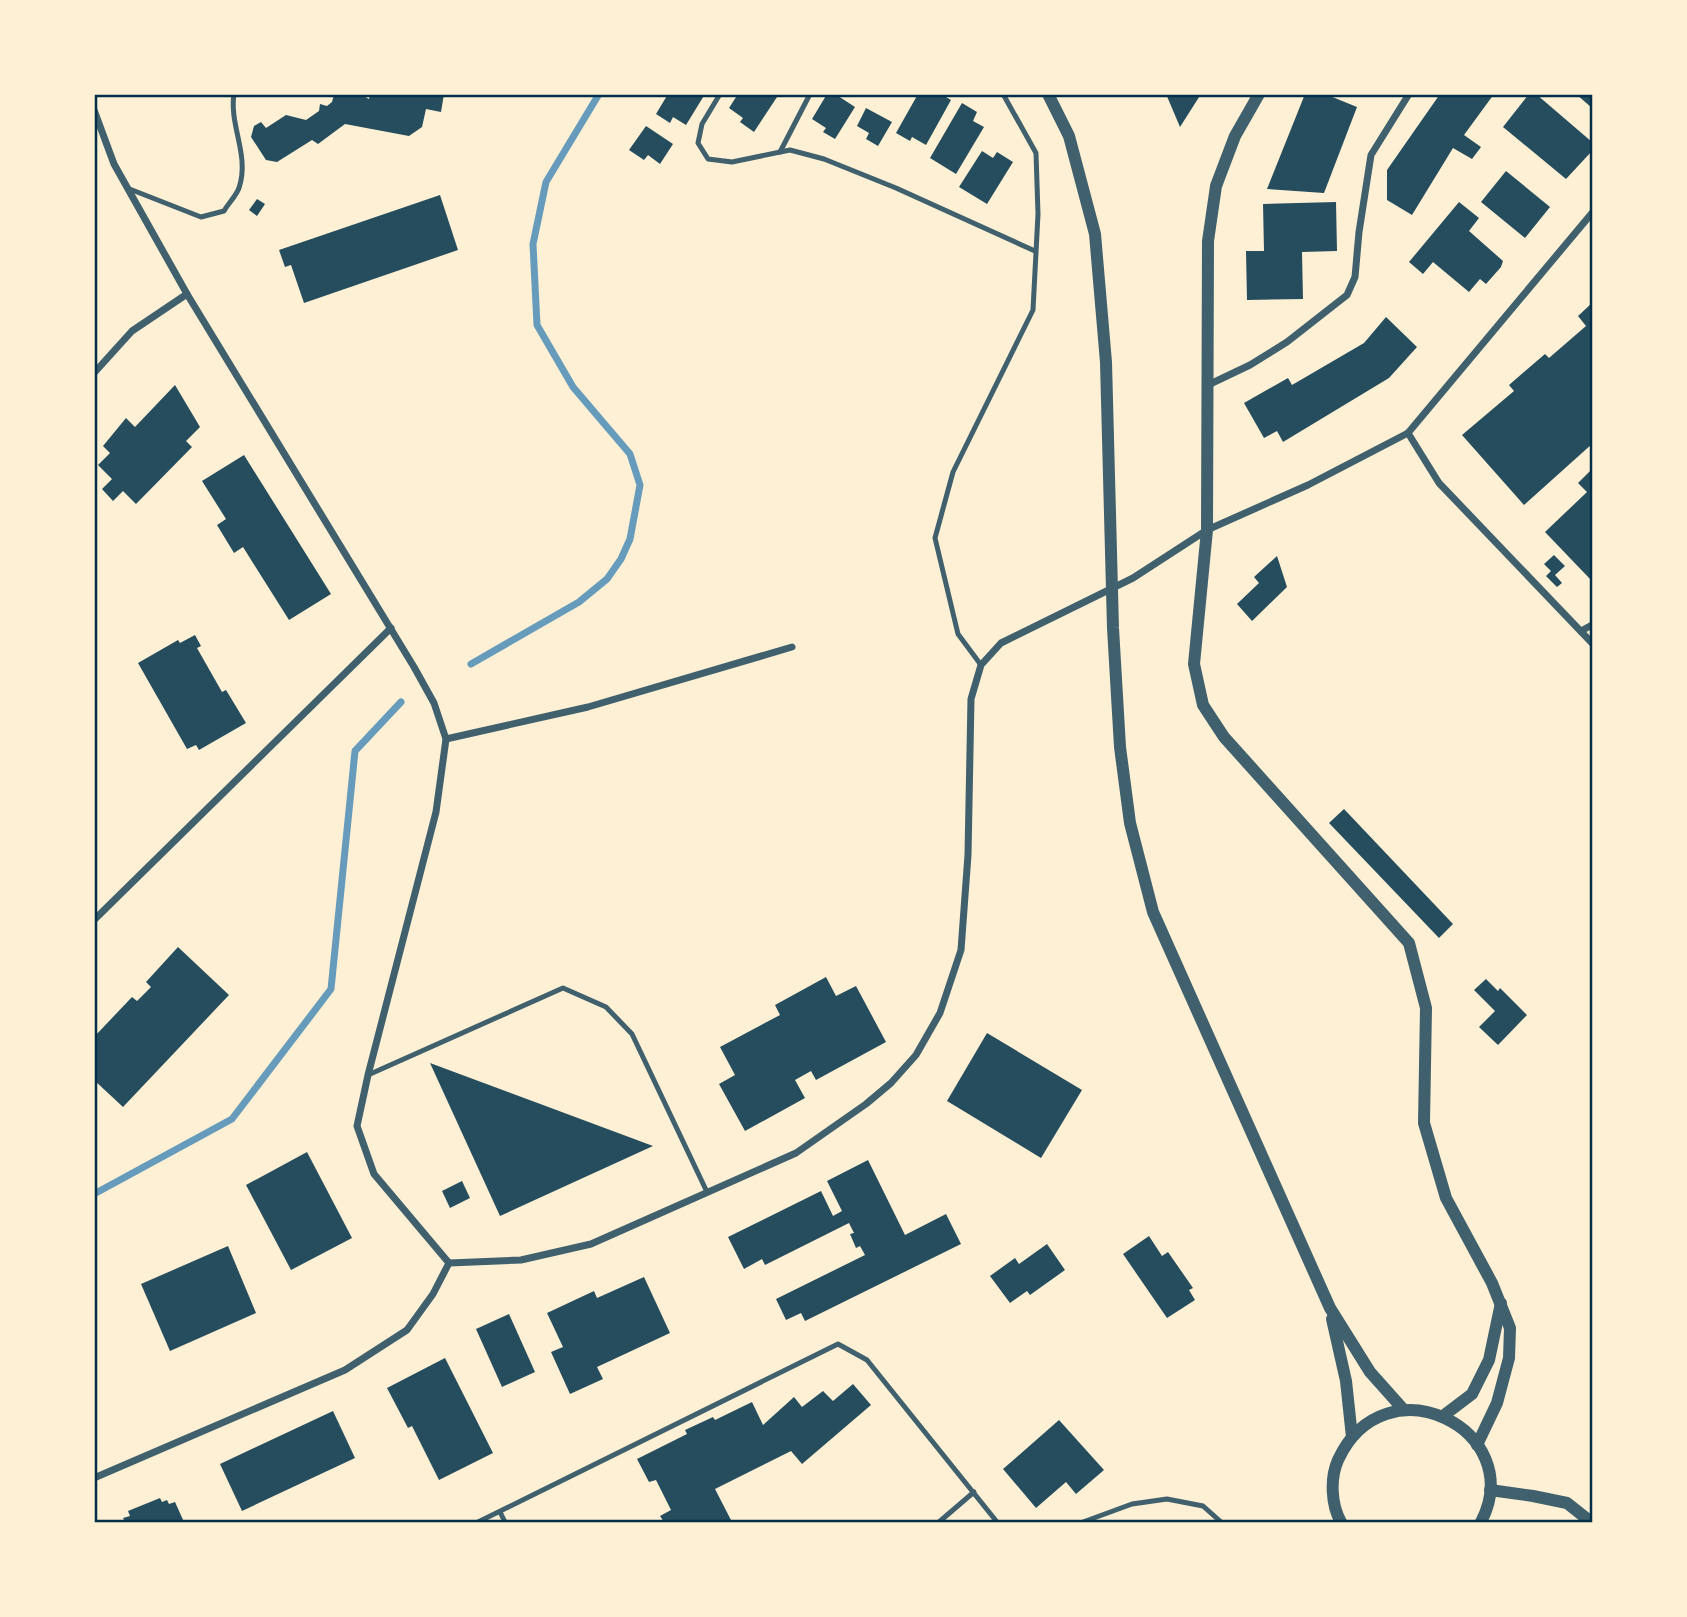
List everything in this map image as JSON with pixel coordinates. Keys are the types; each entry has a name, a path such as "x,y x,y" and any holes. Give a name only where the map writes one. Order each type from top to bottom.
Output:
{"street":[{"path":"1048,94 1069,136 1095,234 1106,362 1113,628 1120,747 1130,823 1153,912 1330,1308 1370,1372 1403,1409"},
{"path":"1259,94 1235,136 1216,186 1208,241 1207,530 1194,664 1203,705 1224,737 1409,943 1426,1008 1424,1123 1446,1198 1501,1303 1510,1328 1509,1358 1497,1403 1477,1444"},
{"path":"1208,385 1250,365 1287,342 1347,295 1355,277 1371,155 1409,94"},
{"path":"94,110 114,164 127,188 187,294 391,628 434,703 446,739 436,812 357,1126 374,1174 449,1263"},
{"path":"449,1263 521,1260 591,1244 796,1153 891,1083 916,1055 940,1013 961,950 968,855 971,699 981,665 1001,643 1133,578 1207,530 1308,485 1408,433 1592,212"},
{"path":"94,373 132,331 187,294"},
{"path":"1408,433 1438,483 1592,643"},
{"path":"1581,631 1592,625"},
{"path":"94,920 391,628"},
{"path":"446,739 588,707 792,647"},
{"path":"94,1478 345,1370 407,1331 433,1294 449,1263"},
{"path":"1443,1416 1472,1394 1489,1360 1501,1303"},
{"path":"1330,1308 1346,1381 1352,1437"},
{"path":"1335,1520 1332,1492 1335,1467 1345,1445 1362,1427 1381,1416 1403,1409 1424,1410 1443,1416 1462,1428 1477,1444 1487,1466 1490,1490 1486,1513 1481,1522"},
{"path":"1490,1490 1567,1503 1591,1522"}],"lane":[{"path":"127,188 201,217 224,211 239,189 243,155 232,105 234,94"},
{"path":"720,94 702,124 698,143 708,159 732,162 790,150 824,159 896,188 1035,251"},
{"path":"780,152 810,94"},
{"path":"981,665 958,634 935,538 953,472 1032,310 1038,214 1035,153 1003,94"},
{"path":"368,1075 563,988 606,1007 632,1034 707,1192"},
{"path":"478,1522 838,1345 867,1360 997,1522"},
{"path":"939,1522 974,1492"},
{"path":"1083,1522 1132,1504 1167,1499 1203,1506 1221,1522"},
{"path":"500,1512 505,1522"}],"building":[{"path":"334,94 360,94 369,99 370,94 444,94 441,112 426,109 422,127 409,136 345,124 318,144 312,140 277,162 266,160 251,137 254,126 261,122 266,128 286,115 306,120 319,111 320,104 327,106 332,102"},
{"path":"668,94 705,94 686,125 673,117 670,123 656,114"},
{"path":"738,94 779,94 754,132 740,122 743,118 729,108"},
{"path":"827,94 835,94 855,107 835,139 823,132 826,128 812,119"},
{"path":"918,94 941,94 951,100 926,145 912,137 910,141 896,133"},
{"path":"1166,94 1201,94 1180,127"},
{"path":"1305,94 1325,94 1357,107 1324,193 1267,189"},
{"path":"1440,94 1494,94 1464,135 1481,147 1472,159 1453,148 1412,215 1387,200 1387,170"},
{"path":"1529,94 1536,94 1592,142 1592,151 1566,179 1503,127"},
{"path":"1576,94 1592,94 1592,108"},
{"path":"962,103 977,112 973,121 984,127 956,174 930,158"},
{"path":"866,108 892,122 878,146 866,139 869,133 857,126"},
{"path":"646,126 673,144 660,164 648,155 644,160 629,150"},
{"path":"982,151 993,158 997,152 1013,162 987,204 959,187"},
{"path":"1506,171 1550,207 1525,238 1481,202"},
{"path":"440,195 458,250 304,303 291,265 285,267 279,250"},
{"path":"257,199 265,204 257,216 249,210"},
{"path":"1336,202 1337,251 1302,252 1303,299 1247,300 1246,251 1264,251 1263,204"},
{"path":"1459,202 1479,218 1469,231 1503,261 1486,284 1480,279 1469,292 1433,262 1423,274 1409,262"},
{"path":"1592,303 1592,444 1524,505 1462,435 1514,391 1509,385 1545,354 1549,358 1586,326 1578,316"},
{"path":"1386,317 1417,347 1389,378 1283,442 1277,431 1264,438 1244,403 1288,378 1292,385 1364,343"},
{"path":"175,385 200,427 186,441 192,447 136,504 123,491 113,501 102,489 112,479 98,465 110,453 103,446 126,418 135,427"},
{"path":"244,455 331,594 289,620 243,547 234,553 217,525 226,519 202,481"},
{"path":"1592,469 1591,580 1545,532 1587,492 1578,483"},
{"path":"1554,555 1565,566 1555,575 1562,583 1557,587 1546,576 1551,571 1544,564"},
{"path":"1277,556 1287,587 1252,621 1237,604 1259,583 1254,577"},
{"path":"195,635 201,646 197,648 222,692 226,690 246,723 199,750 196,745 187,749 138,663 178,640 180,643"},
{"path":"1344,809 1453,924 1439,938 1329,823"},
{"path":"178,947 229,995 123,1107 94,1080 94,1037 132,997 137,1001 151,987 146,982"},
{"path":"826,977 836,996 856,986 886,1042 816,1080 811,1071 795,1080 805,1098 745,1131 719,1084 735,1075 720,1047 780,1015 775,1005"},
{"path":"1486,979 1498,991 1500,988 1527,1015 1498,1045 1479,1027 1495,1011 1474,990"},
{"path":"987,1033 1082,1090 1041,1158 947,1101"},
{"path":"430,1063 543,1105 653,1146 500,1216"},
{"path":"307,1152 352,1238 291,1270 246,1185"},
{"path":"868,1160 905,1235 946,1214 961,1244 805,1321 801,1313 786,1320 776,1299 865,1255 860,1246 856,1248 850,1234 854,1233 849,1223 765,1265 762,1259 744,1269 728,1237 821,1191 833,1216 842,1211 827,1181"},
{"path":"462,1181 470,1198 450,1208 442,1191"},
{"path":"1149,1236 1162,1256 1168,1252 1193,1288 1189,1290 1195,1300 1167,1318 1123,1254"},
{"path":"1047,1244 1065,1270 1030,1295 1027,1291 1010,1303 990,1276 1015,1258 1019,1264"},
{"path":"228,1246 256,1313 170,1351 141,1284"},
{"path":"644,1277 670,1333 597,1367 603,1379 570,1394 551,1352 563,1347 547,1313 594,1291 597,1298"},
{"path":"509,1314 535,1372 502,1387 476,1329"},
{"path":"445,1358 493,1453 439,1480 412,1426 408,1428 387,1388"},
{"path":"853,1384 871,1405 802,1464 791,1451 715,1489 732,1522 664,1522 660,1516 671,1510 656,1480 649,1482 637,1459 687,1434 685,1430 713,1417 715,1420 752,1402 763,1425 794,1397 802,1407 823,1391 833,1401"},
{"path":"333,1411 355,1458 242,1511 220,1464"},
{"path":"1059,1420 1104,1470 1076,1494 1066,1482 1036,1508 1003,1469"},
{"path":"160,1498 162,1502 167,1500 169,1504 175,1502 184,1522 125,1522 123,1518 130,1516 128,1511"}],"waterway":[{"path":"471,664 579,602 607,579 621,559 630,539 640,485 630,454 573,387 537,325 533,244 546,182 599,94"},
{"path":"94,1194 232,1119 331,989 355,751 401,702"}]}
